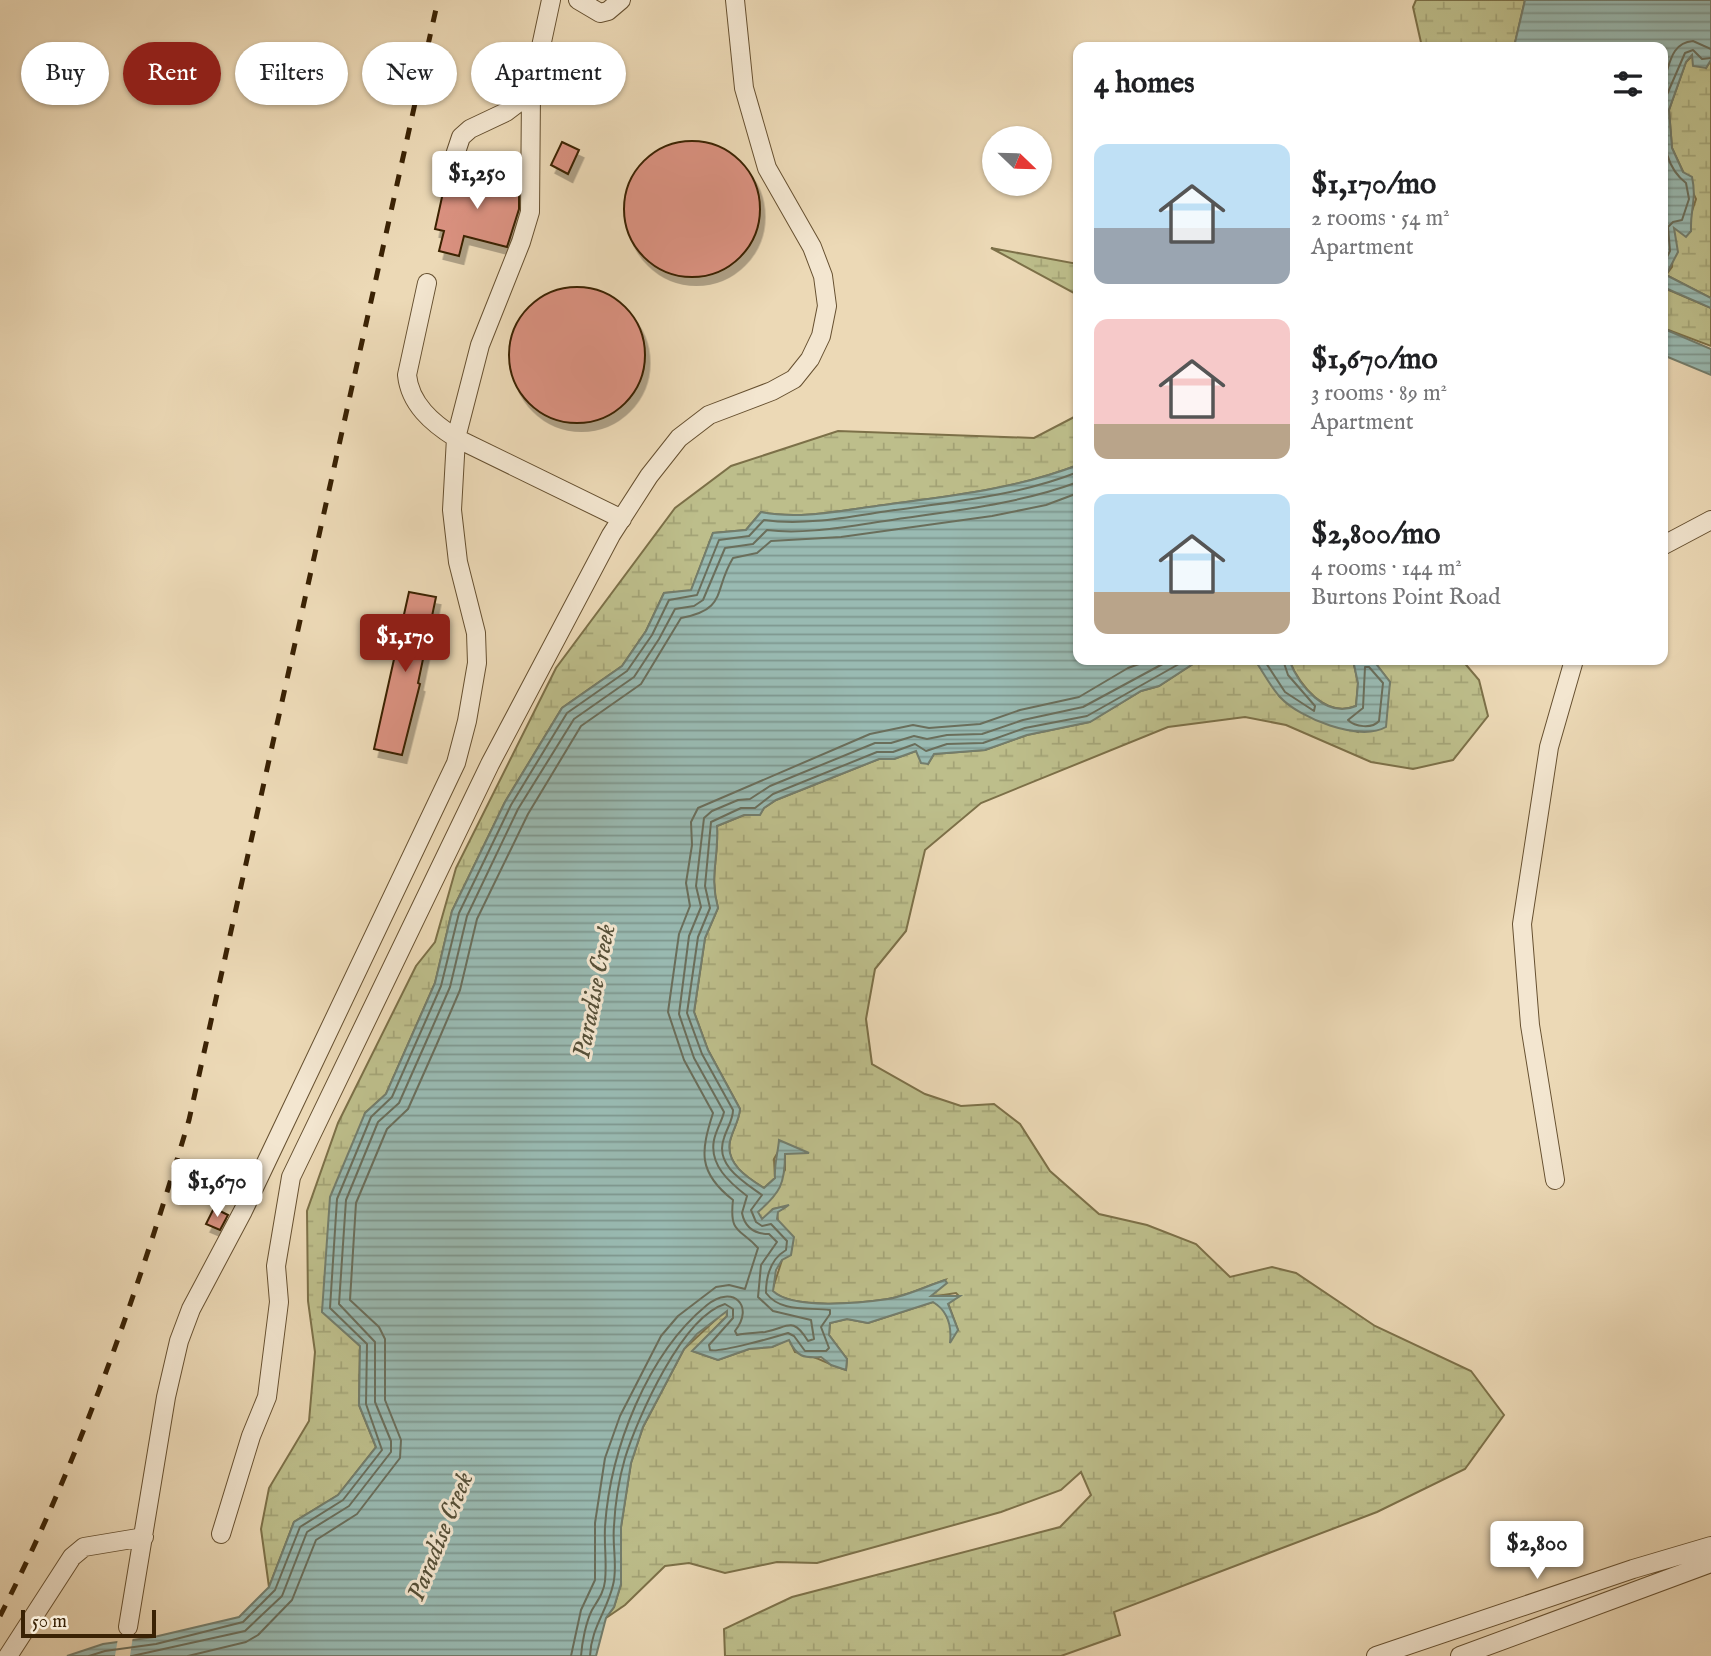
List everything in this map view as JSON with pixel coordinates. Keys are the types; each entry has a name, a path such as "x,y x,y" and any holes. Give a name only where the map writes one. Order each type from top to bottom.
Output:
{"street":[{"path":"542,42 551,0"},
{"path":"579,0 600,13 608,11 621,0"},
{"path":"221,1534 251,1436 267,1397 279,1302 276,1266 291,1177 490,764 622,519 679,438 709,415 772,391 794,379 810,359 821,336 827,306 823,276 813,247 767,168 744,88 736,0"},
{"path":"453,161 460,138 470,129 506,113 516,105"},
{"path":"128,1627 166,1397 179,1342 191,1309 243,1211 456,763 467,721 477,663 476,633 458,562 452,510 456,438 480,345 521,242 530,212 531,105"},
{"path":"427,283 407,375 408,389 436,426 622,519"},
{"path":"1668,543 1711,520"},
{"path":"1555,1180 1530,1026 1522,924 1549,747 1573,665"},
{"path":"8,1656 72,1557 83,1547 144,1537"},
{"path":"1376,1656 1633,1569 1711,1546"},
{"path":"1460,1656 1711,1563"}],"green space":[{"path":"1416,0 1525,0 1515,42 1421,42 1413,7"},
{"path":"1693,55 1706,68 1711,60 1711,298 1668,276 1672,267 1674,227 1686,236 1691,231 1690,217 1696,199 1672,148 1669,110 1686,62"},
{"path":"991,248 1073,263 1073,292"},
{"path":"1668,290 1711,308 1711,346 1668,330"},
{"path":"1073,418 1073,467 982,491 838,512 791,515 761,512 746,530 713,533 691,591 664,593 646,631 622,666 562,708 505,802 452,911 435,983 386,1094 365,1113 322,1311 360,1346 359,1405 376,1447 338,1495 294,1522 269,1587 261,1529 269,1488 309,1421 315,1352 308,1301 307,1211 338,1123 416,966 435,942 456,868 556,668 675,508 731,466 838,431 1034,438"},
{"path":"1191,665 1258,665 1280,697 1358,732 1388,692 1390,682 1377,665 1466,665 1479,680 1488,716 1453,760 1413,769 1371,762 1286,725 1245,717 1168,727 981,803 925,850 906,931 875,969 866,1019 872,1064 925,1094 961,1106 994,1104 1020,1124 1050,1171 1099,1214 1147,1225 1196,1244 1230,1277 1272,1267 1296,1273 1375,1326 1471,1371 1504,1415 1465,1469 1377,1512 1114,1612 1120,1635 1061,1656 725,1656 724,1629 792,1597 1060,1527 1091,1495 1081,1472 1061,1490 1001,1512 817,1563 777,1562 725,1573 689,1563 665,1566 625,1605 606,1618 614,1607 621,1584 621,1527 631,1463 643,1427 684,1349 725,1311 728,1311 727,1316 693,1351 718,1360 749,1349 772,1347 789,1339 795,1352 846,1370 847,1359 829,1335 830,1323 847,1319 868,1323 933,1302 943,1308 952,1328 958,1330 948,1303 959,1296 956,1293 930,1297 945,1280 895,1298 845,1303 795,1301 772,1291 782,1260 777,1212 786,1207 773,1209 762,1220 757,1212 785,1170 785,1153 807,1152 778,1152 774,1159 775,1178 764,1188 739,1169 731,1157 730,1141 740,1109 708,1050 694,1012 705,938 718,908 714,886 717,826 744,815 759,815 776,800 879,759 894,759 916,751 928,764 934,754 985,750 1027,735 1089,722 1141,691 1159,686"},
{"path":"1292,665 1354,665 1358,683 1356,706 1345,709 1324,704 1307,689"}],"water":[{"path":"1525,0 1711,0 1711,60 1706,68 1693,66 1692,55 1686,62 1669,110 1672,148 1683,172 1692,177 1694,192 1691,231 1686,237 1674,228 1678,252 1668,271 1668,42 1515,42"},
{"path":"1668,276 1711,298 1711,308 1668,289"},
{"path":"1668,331 1711,349 1711,375 1668,357"},
{"name":"Paradise Creek","path":"1073,467 1073,665 1191,665 1159,686 1141,691 1090,722 1027,735 985,750 934,754 928,764 921,763 916,751 894,759 879,759 776,800 764,808 760,815 744,815 717,826 714,886 718,908 705,938 694,1012 708,1050 740,1109 729,1149 734,1163 751,1180 764,1188 775,1178 779,1140 809,1153 785,1154 780,1187 758,1212 762,1219 773,1209 789,1205 778,1212 777,1219 794,1237 791,1255 782,1260 776,1270 773,1291 796,1301 845,1303 895,1298 945,1280 947,1283 931,1296 960,1296 948,1304 958,1330 950,1343 948,1319 933,1302 868,1323 847,1319 830,1323 829,1335 847,1359 846,1370 831,1365 821,1357 801,1355 789,1340 772,1347 749,1349 718,1360 692,1351 727,1316 727,1311 697,1334 684,1349 643,1427 631,1463 621,1527 621,1584 614,1607 606,1618 596,1656 67,1656 103,1644 154,1637 239,1617 269,1587 294,1522 338,1495 376,1447 359,1405 360,1346 322,1312 330,1197 365,1113 386,1094 435,983 452,911 505,802 562,708 622,666 646,631 664,593 691,590 713,533 746,530 761,512 791,515 822,513 958,495"},
{"path":"1258,665 1292,665 1299,680 1315,698 1334,708 1345,709 1356,706 1358,683 1354,665 1377,665 1390,682 1386,727 1361,732 1330,726 1289,705 1270,684"}],"pier":[{"path":"133,1636 130,1656 115,1656 118,1638"}],"building":[{"path":"692,141 718,146 740,161 755,183 760,209 755,235 740,257 718,272 692,277 666,272 644,257 629,235 624,209 629,183 644,161 666,146"},
{"path":"562,142 579,150 568,174 551,165"},
{"path":"460,170 519,185 519,209 507,247 464,236 459,256 439,251 444,231 435,229 444,188 453,187 456,172"},
{"path":"577,287 603,292 625,307 640,329 645,355 640,381 625,403 603,418 577,423 551,418 529,403 514,381 509,355 514,329 529,307 551,292"},
{"path":"409,592 436,597 418,683 420,684 402,755 374,749"},
{"path":"214,1208 228,1215 220,1230 206,1224"}],"railway":[{"path":"0,1616 57,1495 106,1372 189,1120 438,0"}]}
